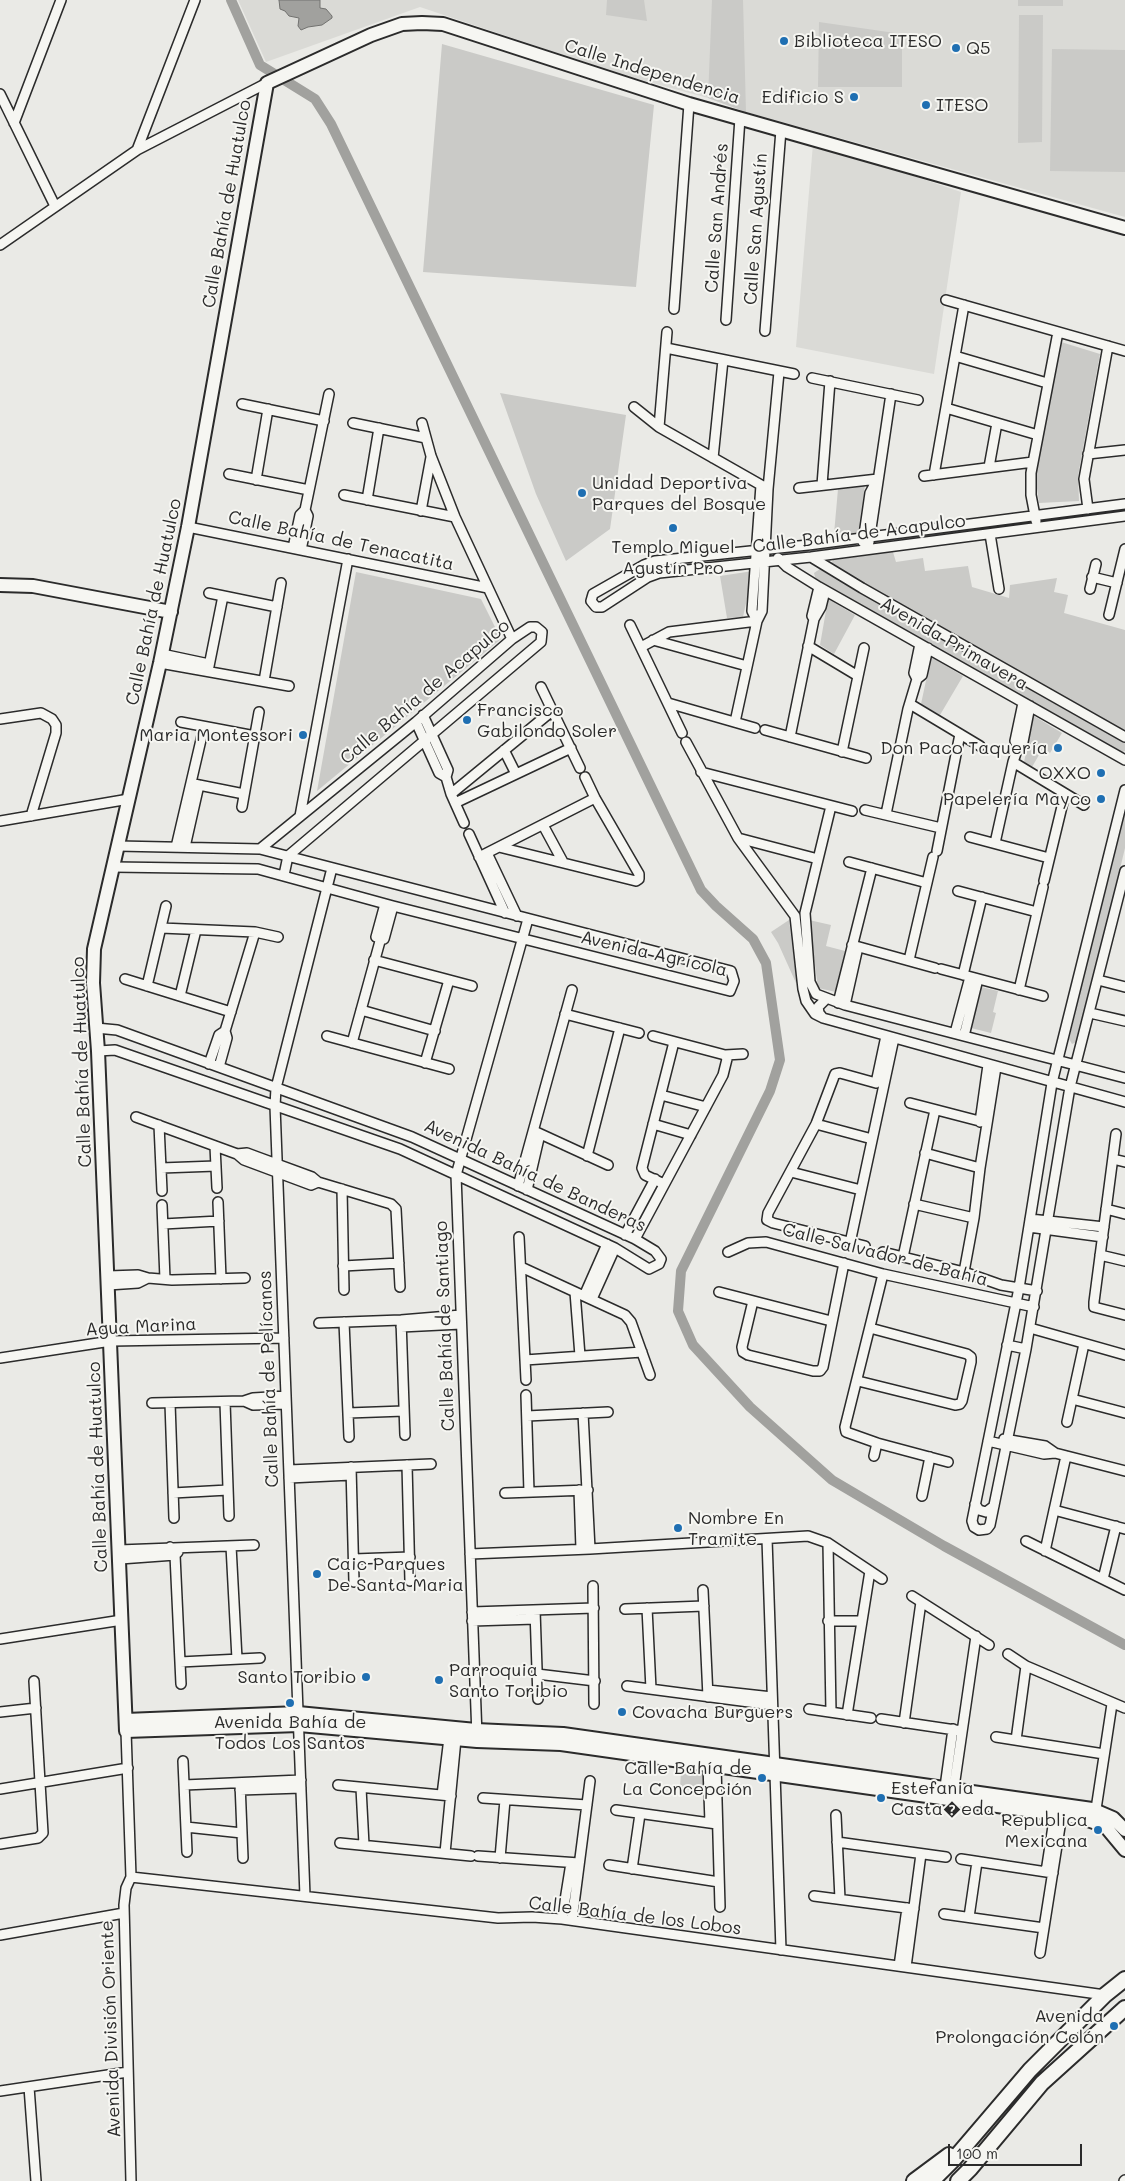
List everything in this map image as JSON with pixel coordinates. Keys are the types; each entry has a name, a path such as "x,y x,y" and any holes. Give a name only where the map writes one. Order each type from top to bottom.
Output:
{"main road":[{"path":"932,2181 1030,2070 1105,1995 1125,1979"},
{"path":"958,2181 970,2170 1042,2083 1125,2008"},
{"path":"914,2181 944,2158 964,2146"}],"street":[{"path":"14,123 61,0"},
{"path":"137,150 195,0"},
{"name":"Calle Independencia","path":"269,82 371,35 402,24 437,23 449,25 690,104 1125,228"},
{"path":"0,245 137,150 269,82"},
{"name":"Calle Bahía de Huatulco","path":"131,1878 111,1341 98,1051 93,982 94,949 171,612 269,82"},
{"path":"0,94 55,206"},
{"path":"674,309 690,104"},
{"name":"Calle San Andrés","path":"726,320 740,118"},
{"name":"Calle San Agustín","path":"765,331 781,130"},
{"path":"946,300 1125,351"},
{"path":"934,475 964,305"},
{"path":"659,427 667,332"},
{"path":"1039,528 1035,516 1031,484 1033,462 1058,332"},
{"path":"1088,509 1084,487 1088,454 1108,346"},
{"path":"666,348 794,374"},
{"path":"955,356 1047,383"},
{"path":"713,458 723,360"},
{"path":"734,722 757,621 752,611 760,562 764,487 779,372"},
{"path":"812,378 918,400"},
{"path":"822,485 830,381"},
{"path":"297,549 308,516 305,510 329,394"},
{"path":"866,549 866,538 878,479 891,394"},
{"path":"242,404 324,421"},
{"path":"634,407 659,427 764,487"},
{"path":"946,408 1038,435"},
{"path":"256,480 268,410"},
{"path":"353,423 426,438"},
{"path":"422,423 431,456 455,517 512,638"},
{"path":"989,468 997,423"},
{"path":"367,500 379,428"},
{"path":"1088,454 1125,450"},
{"path":"422,511 431,456"},
{"path":"924,476 1033,462"},
{"path":"229,474 309,490"},
{"path":"800,488 878,479"},
{"path":"344,495 455,517"},
{"name":"Calle Bahía de Acapulco","path":"1125,504 866,538 655,561 644,565 594,594 591,601 594,606 602,607 648,577 659,573 811,557 1125,516"},
{"name":"Calle Bahía de Tenacatita","path":"188,527 488,588"},
{"path":"926,530 928,542"},
{"path":"990,534 994,548 999,590"},
{"path":"808,545 811,557"},
{"path":"776,548 779,560"},
{"path":"1109,615 1125,549"},
{"name":"Avenida Primavera","path":"811,557 862,588 1125,737"},
{"path":"300,816 348,559"},
{"name":"Avenida Primavera","path":"779,560 822,589 1125,760"},
{"path":"1090,589 1096,564"},
{"path":"1092,577 1117,583"},
{"path":"264,682 281,583"},
{"path":"0,585 33,586 171,612"},
{"path":"790,737 814,619 821,608 822,589"},
{"path":"209,593 277,607"},
{"path":"209,668 224,596"},
{"path":"641,646 669,632 757,621"},
{"path":"630,625 682,733"},
{"name":"Calle Bahía de Acapulco","path":"260,849 416,722 512,638 530,627 536,627 542,632 541,642 288,856"},
{"path":"653,640 747,666"},
{"path":"808,646 858,676"},
{"path":"886,814 910,704 917,679 922,675 924,646"},
{"path":"842,752 864,648"},
{"path":"161,658 289,686"},
{"path":"541,687 580,768"},
{"path":"668,704 755,728"},
{"path":"910,704 980,746"},
{"path":"995,843 1018,747 1015,741 1026,704"},
{"path":"453,799 504,750 552,711"},
{"path":"242,807 259,712"},
{"path":"0,719 41,713 52,719 56,725 56,733 30,816"},
{"path":"423,715 448,770 446,777 464,823"},
{"path":"181,722 255,736"},
{"path":"416,722 439,772 446,777"},
{"path":"181,847 195,784 204,727"},
{"path":"765,730 866,758"},
{"path":"909,960 941,828 960,734"},
{"path":"686,742 738,838 795,916 803,989 806,1001 813,1011 822,1018 1125,1102"},
{"path":"453,799 516,774 571,748"},
{"path":"504,750 516,774"},
{"path":"1013,762 1084,805"},
{"path":"701,772 852,811"},
{"path":"499,847 563,862 632,882 639,878 639,874 585,778"},
{"path":"195,784 244,794"},
{"path":"1125,790 1052,1083 1019,1288 972,1521 974,1527 979,1530 987,1529 990,1525 1037,1291 1070,1088 1125,870"},
{"path":"1019,990 1065,794"},
{"path":"483,855 595,798"},
{"path":"0,821 129,800"},
{"path":"831,806 805,913 810,982 813,991 823,998 842,1004 1125,1078"},
{"path":"865,810 941,828"},
{"path":"542,825 563,862"},
{"path":"469,834 517,916"},
{"path":"970,837 1049,858"},
{"path":"738,838 818,859"},
{"name":"Avenida Agrícola","path":"113,867 258,869 389,905 730,991 734,981 731,971 260,849 118,846"},
{"path":"483,855 505,912"},
{"path":"284,875 288,856"},
{"path":"849,862 927,882"},
{"name":"Calle Bahía de Pelícanos","path":"305,1896 275,1106 276,1088 332,868"},
{"path":"842,1004 872,868"},
{"path":"958,890 1037,912"},
{"path":"960,1034 982,897"},
{"path":"352,1043 382,934 376,937 389,905"},
{"path":"147,986 166,906"},
{"path":"795,916 805,913"},
{"name":"Calle Bahía de Santiago","path":"477,1736 456,1175 528,919"},
{"path":"161,928 254,932 278,937"},
{"path":"180,996 196,930"},
{"path":"219,1067 227,1038 225,1031 254,932"},
{"path":"855,946 1042,996"},
{"path":"374,960 472,986"},
{"path":"125,979 231,1012"},
{"path":"425,1063 449,980"},
{"path":"1098,980 1125,987"},
{"path":"527,1190 537,1132 572,990"},
{"path":"822,1018 818,1007 823,998"},
{"path":"361,1010 434,1030"},
{"path":"566,1014 639,1033"},
{"path":"1090,1014 1125,1021"},
{"name":"Avenida Bahía de Banderas","path":"96,1028 117,1030 412,1137 635,1239 655,1251 661,1259 655,1268 649,1269 611,1246 400,1148 115,1050 98,1051"},
{"path":"587,1156 620,1028"},
{"path":"209,1064 219,1035 225,1031"},
{"path":"327,1036 449,1069"},
{"path":"653,1036 725,1055 743,1054"},
{"path":"864,1246 767,1220 768,1213 816,1124 835,1074 840,1073 876,1083 890,1037"},
{"path":"850,1243 872,1139 890,1037"},
{"path":"664,1184 645,1175 642,1168 674,1042"},
{"path":"635,1239 723,1075 727,1059 725,1055"},
{"path":"964,1272 974,1218 992,1066"},
{"path":"661,1095 706,1107"},
{"path":"910,1103 984,1122"},
{"path":"903,1258 935,1110"},
{"path":"136,1117 237,1154 244,1160 277,1168 311,1185 318,1182 391,1204 396,1209 400,1287"},
{"path":"653,1124 691,1135"},
{"path":"816,1124 872,1139"},
{"path":"159,1126 162,1191"},
{"path":"537,1132 608,1165"},
{"path":"518,1186 537,1132"},
{"path":"1116,1134 1094,1307 1125,1315"},
{"path":"215,1146 217,1188"},
{"path":"925,1153 980,1168"},
{"path":"1113,1159 1125,1162"},
{"path":"161,1168 216,1166"},
{"path":"791,1172 861,1190"},
{"path":"625,1235 655,1179"},
{"path":"342,1189 344,1290"},
{"path":"218,1202 221,1279"},
{"path":"914,1204 974,1218"},
{"path":"162,1205 165,1279"},
{"path":"1106,1209 1125,1214"},
{"path":"163,1224 219,1221"},
{"path":"1030,1223 1103,1232"},
{"path":"520,1237 526,1380"},
{"name":"Calle Salvador de Bahía","path":"728,1252 748,1243 766,1242 882,1274 1034,1307"},
{"path":"588,1298 611,1246"},
{"name":"Calle Salvador de Bahía","path":"883,1252 1019,1288 1037,1291"},
{"path":"1100,1255 1125,1261"},
{"path":"343,1266 399,1263"},
{"path":"753,1301 742,1347 743,1352 748,1355 813,1371 820,1371 844,1263"},
{"path":"521,1266 628,1318 650,1375"},
{"path":"882,1274 858,1381 845,1427 846,1432 877,1443 948,1462"},
{"path":"108,1280 138,1275 148,1278 165,1279 245,1278"},
{"path":"575,1292 580,1356"},
{"path":"719,1292 832,1321"},
{"path":"319,1323 401,1324 461,1320"},
{"path":"344,1322 349,1437"},
{"path":"401,1324 404,1435"},
{"path":"858,1381 956,1405 962,1401 971,1362 971,1357 967,1354 870,1328"},
{"path":"1030,1328 1125,1355"},
{"name":"Agua Marina","path":"0,1358 111,1341 284,1338"},
{"path":"1067,1422 1084,1344"},
{"path":"1007,1345 1026,1350"},
{"path":"525,1360 642,1352"},
{"path":"526,1395 529,1492"},
{"path":"1072,1399 1125,1413"},
{"path":"152,1403 244,1401 253,1405 286,1400"},
{"path":"225,1402 229,1516"},
{"path":"170,1403 174,1518"},
{"path":"348,1413 404,1411"},
{"path":"527,1416 608,1412"},
{"path":"583,1413 586,1549"},
{"path":"988,1439 1007,1443 1046,1446 1055,1453 1125,1471"},
{"path":"874,1456 877,1443"},
{"path":"1045,1551 1066,1456"},
{"path":"922,1496 930,1457"},
{"path":"289,1474 431,1464"},
{"path":"407,1465 410,1581"},
{"path":"351,1471 354,1582"},
{"path":"173,1493 228,1490"},
{"path":"505,1493 584,1490"},
{"path":"975,1504 978,1510 986,1512 994,1506"},
{"path":"1054,1510 1120,1528 1103,1579"},
{"path":"470,1554 808,1536 828,1543 882,1579"},
{"path":"767,1539 781,1950"},
{"path":"1026,1541 1125,1590"},
{"path":"828,1543 830,1712"},
{"path":"120,1555 254,1545"},
{"path":"231,1546 237,1659"},
{"path":"175,1550 181,1684"},
{"path":"354,1558 410,1557"},
{"path":"847,1715 870,1571"},
{"path":"593,1586 594,1704"},
{"path":"704,1590 708,1693"},
{"path":"912,1596 989,1645"},
{"path":"904,1723 921,1602"},
{"path":"625,1609 704,1606"},
{"path":"472,1616 535,1615 594,1608"},
{"path":"647,1608 651,1689"},
{"path":"535,1615 538,1699"},
{"path":"0,1639 122,1620"},
{"path":"828,1621 862,1621"},
{"path":"948,1794 957,1730 976,1636"},
{"path":"1008,1654 1026,1666 1125,1708"},
{"path":"180,1662 260,1658"},
{"path":"1016,1740 1026,1666"},
{"path":"537,1674 595,1681"},
{"path":"0,1844 41,1836 43,1833 34,1681"},
{"path":"627,1686 772,1701"},
{"path":"1094,1809 1112,1704"},
{"path":"0,1712 36,1708"},
{"path":"808,1709 871,1718"},
{"path":"299,1719 452,1739 477,1736 563,1734 774,1769 948,1794 1092,1820 1105,1826 1125,1850"},
{"path":"126,1725 299,1719 561,1744 712,1765 774,1769"},
{"path":"881,1720 957,1730"},
{"path":"996,1737 1104,1754"},
{"path":"445,1853 452,1739"},
{"path":"184,1761 186,1852"},
{"path":"712,1765 720,1907"},
{"path":"0,1790 128,1768"},
{"path":"562,1919 587,1805 590,1781"},
{"path":"184,1785 301,1784"},
{"path":"338,1785 447,1796"},
{"path":"240,1786 243,1858"},
{"path":"361,1788 364,1845"},
{"path":"948,1794 1094,1809 1114,1818 1124,1828"},
{"path":"483,1798 587,1805"},
{"path":"500,1858 505,1800"},
{"path":"616,1810 714,1823"},
{"path":"632,1869 640,1814"},
{"path":"1040,1953 1058,1814"},
{"path":"836,1815 840,1899"},
{"path":"186,1827 242,1833"},
{"path":"837,1842 946,1857"},
{"path":"340,1843 474,1856 575,1863"},
{"path":"902,1967 910,1909 921,1854"},
{"path":"962,1859 1049,1872"},
{"path":"969,1917 977,1862"},
{"path":"572,1920 575,1863"},
{"path":"609,1865 719,1882"},
{"name":"Calle Bahía de los Lobos","path":"131,1878 498,1918 532,1917 572,1920 1105,1995"},
{"name":"Avenida División Oriente","path":"131,1878 126,1888 124,1913 131,2181"},
{"path":"814,1896 910,1909"},
{"path":"0,1935 124,1913"},
{"path":"944,1914 1044,1928"},
{"path":"0,2091 128,2072"},
{"path":"29,2086 36,2181"}],"shaded area":[{"name":"ITESO","path":"238,0 1125,0 1125,217 746,112 708,98 623,75 420,7 266,62"},
{"path":"279,0 320,0 320,8 326,9 332,18 322,25 301,30 298,26 299,18 289,16 280,9"},
{"path":"607,0 644,0 647,21 606,15"},
{"path":"712,0 743,0 746,112 708,98"},
{"path":"1018,0 1063,0 1063,6 1018,6"},
{"path":"1019,15 1043,15 1042,142 1018,143"},
{"path":"819,22 902,34 902,87 818,87"},
{"path":"442,44 654,105 636,287 423,272"},
{"path":"1052,49 1125,50 1125,172 1050,171"},
{"path":"813,144 834,149 961,192 934,374 796,347"},
{"path":"1061,342 1100,354 1078,476 1079,501 1039,503 1036,481 1037,460"},
{"path":"500,393 626,415 610,529 566,561 536,494"},
{"path":"865,484 860,534 834,534 838,489"},
{"path":"893,552 896,562 923,558 925,571 968,566 972,587 1009,598 1010,585 1057,578 1054,592 1068,595 1064,613 1125,630 1125,732 831,564 833,560"},
{"path":"820,569 1125,741 1125,751 1121,753 816,581 814,573"},
{"path":"753,571 743,617 727,618 720,576"},
{"path":"356,572 481,599 501,639 317,791"},
{"path":"828,599 855,615 834,654 820,645"},
{"path":"931,657 963,676 940,715 921,704"},
{"path":"1034,716 1062,733 1050,753 1043,748 1032,767 1024,762"},
{"path":"1125,807 1125,848 1079,1041 1072,1044 1069,1039"},
{"path":"789,920 797,982 796,983 771,932"},
{"path":"809,920 831,925 826,946 845,951 836,992 818,988"},
{"path":"981,987 998,991 993,1012 996,1013 991,1033 971,1028"},
{"path":"681,1771 704,1773 703,1793 680,1788"}],"waterway":[{"path":"231,0 260,65 315,99 331,124 701,890 753,939 766,963 780,1060 770,1091 681,1271 678,1311 693,1345 750,1407 832,1480 944,1546 1125,1645"}],"place":[{"name":"Biblioteca ITESO","path":"784,41"},
{"name":"Q5","path":"956,48"},
{"name":"Edificio S","path":"854,97"},
{"name":"ITESO","path":"926,105"},
{"name":"Unidad Deportiva Parques del Bosque","path":"582,493"},
{"name":"Templo Miguel Agustín Pro","path":"673,528"},
{"name":"Francisco Gabilondo Soler","path":"467,720"},
{"name":"Maria Montessori","path":"303,735"},
{"name":"Don Paco Taquería","path":"1058,748"},
{"name":"OXXO","path":"1101,773"},
{"name":"Papelería Mayco","path":"1101,799"},
{"name":"Nombre En Tramite","path":"678,1528"},
{"name":"Caic Parques De Santa Maria","path":"317,1574"},
{"name":"Santo Toribio","path":"366,1677"},
{"name":"Parroquia Santo Toribio","path":"439,1680"},
{"name":"Avenida Bahía de Todos Los Santos","path":"290,1703"},
{"name":"Covacha Burguers","path":"622,1712"},
{"name":"Calle Bahía de La Concepción","path":"762,1778"},
{"name":"Estefania Casta�eda","path":"881,1798"},
{"name":"Republica Mexicana","path":"1098,1830"},
{"name":"Avenida Prolongación Colón","path":"1114,2026"}]}
